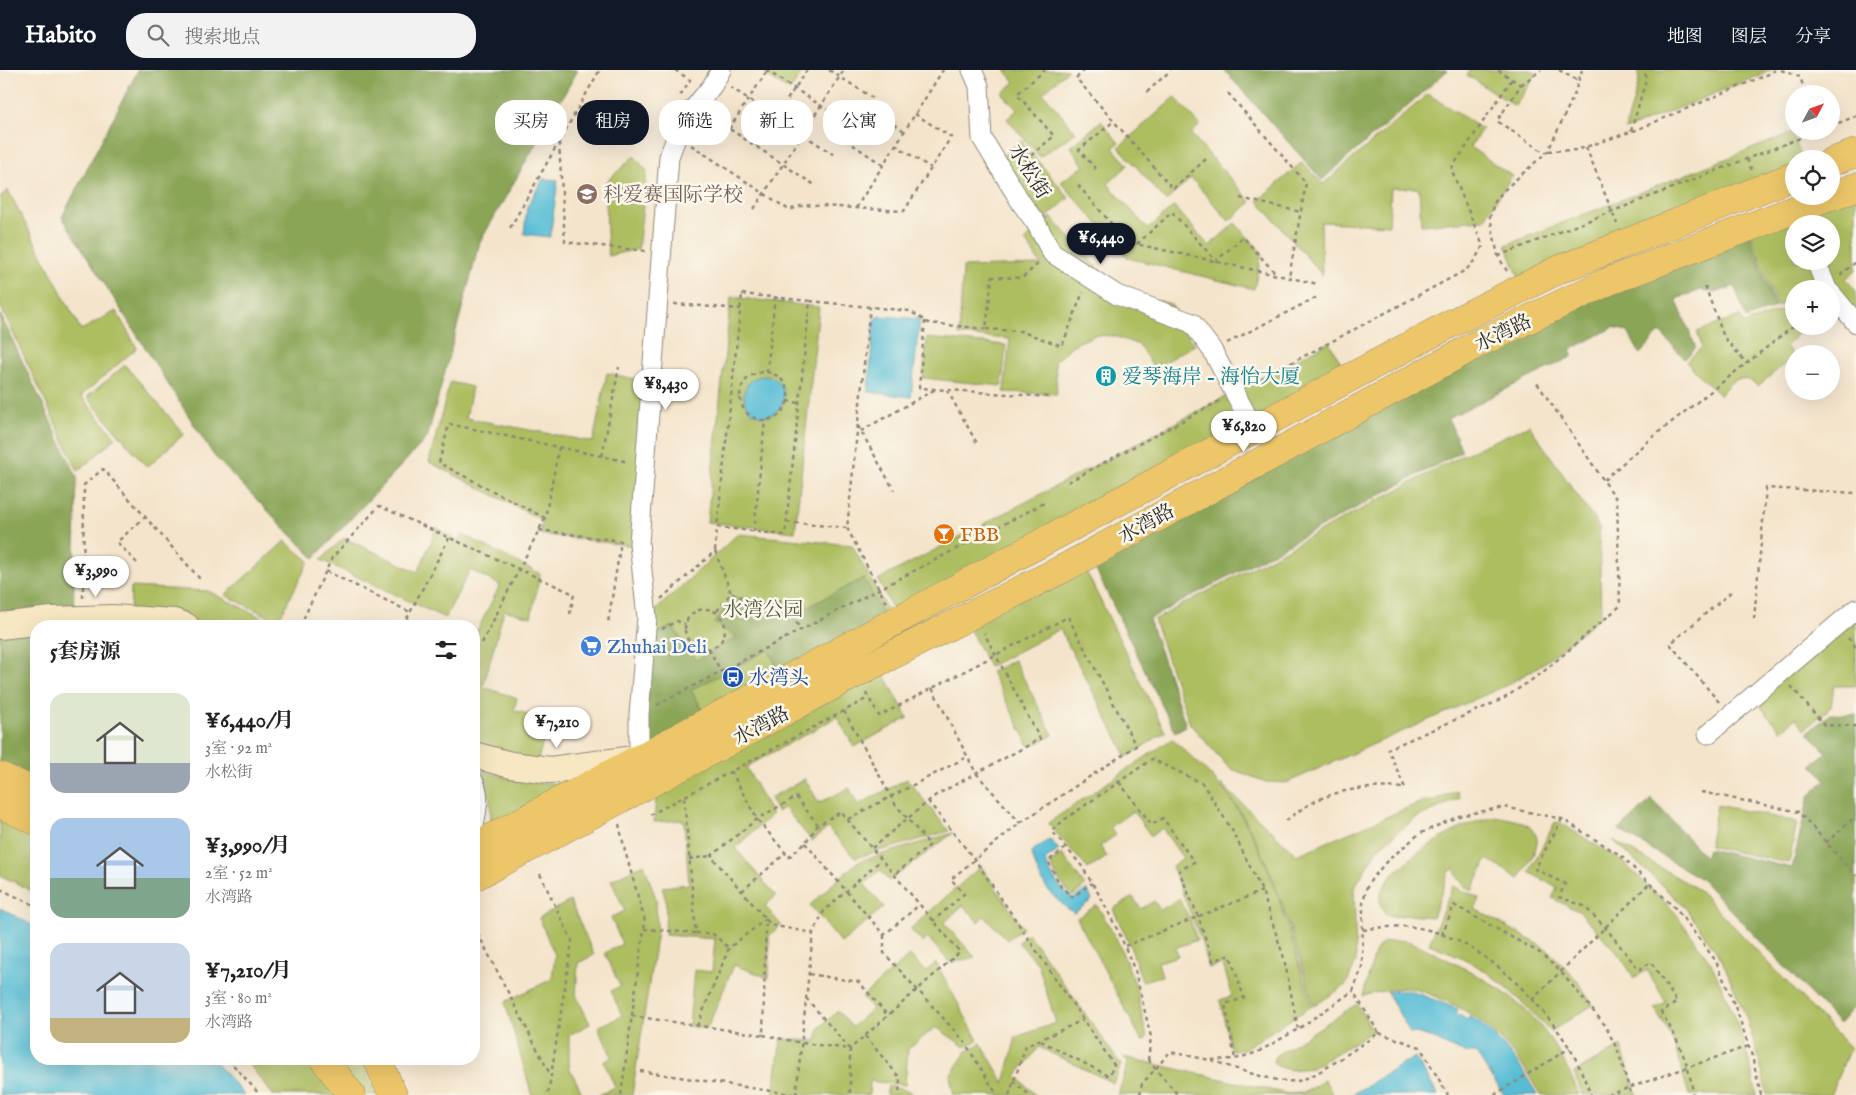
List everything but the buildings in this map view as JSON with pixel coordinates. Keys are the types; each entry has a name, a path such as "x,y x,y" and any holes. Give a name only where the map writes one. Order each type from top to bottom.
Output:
{"main road":[{"path":"1840,159 1856,153"},
{"name":"水湾路","path":"480,844 1448,324 1558,270 1785,180"},
{"name":"水湾路","path":"1840,192 1856,186"},
{"name":"水湾路","path":"1802,215 1817,205"},
{"name":"水湾路","path":"480,874 855,674 1068,566 1270,455 1484,341 1598,286 1785,221"},
{"path":"0,776 30,789"},
{"path":"0,804 30,818"},
{"path":"328,1065 351,1095"},
{"path":"379,1065 392,1095"}],"street":[{"name":"水松街","path":"972,70 979,86 982,138 1022,204 1036,223 1052,253 1117,295 1192,323 1212,350 1254,429"},
{"path":"689,100 719,74"},
{"path":"639,758 639,714 647,612 639,543 669,157 673,145"},
{"path":"1840,303 1856,322"},
{"path":"1254,429 1270,455"},
{"path":"1708,734 1856,609"},
{"path":"52,620 112,618 143,620"},
{"path":"0,626 30,623"},
{"name":"水湾路","path":"480,757 511,765 550,770 639,758"}],"path":[{"path":"567,129 601,70"},
{"path":"675,70 690,80 688,100"},
{"path":"731,126 767,70 821,106"},
{"path":"786,100 806,70"},
{"path":"829,70 873,98"},
{"path":"813,118 844,70"},
{"path":"856,208 943,70"},
{"path":"1006,178 1054,136 1017,94 1045,70"},
{"path":"1085,70 1076,78 1173,190 1206,159"},
{"path":"1147,92 1172,70"},
{"path":"1498,70 1521,85"},
{"path":"1541,70 1521,85 1497,121 1547,152 1567,151 1586,147 1631,131 1771,74 1776,70"},
{"path":"1559,70 1578,82"},
{"path":"1518,290 1498,256 1490,217 1494,203 1503,191 1547,152 1582,70"},
{"path":"1631,131 1646,80 1645,70"},
{"path":"1781,70 1800,78 1803,85"},
{"path":"719,74 748,99"},
{"path":"1068,482 1466,270 1483,246 1452,169 1512,79"},
{"path":"1228,93 1306,183 1289,277"},
{"path":"691,145 789,210 804,205 904,211 951,137 915,114"},
{"path":"1840,122 1856,116"},
{"path":"1096,170 1079,150 1114,121"},
{"path":"895,125 904,131"},
{"path":"731,130 816,186"},
{"path":"1498,256 1795,140"},
{"path":"813,141 836,156"},
{"path":"510,228 558,145"},
{"path":"559,145 565,242 662,253"},
{"path":"754,209 795,145"},
{"path":"853,145 883,165"},
{"path":"895,146 931,168"},
{"path":"1586,147 1618,228"},
{"path":"1078,185 1127,242 1318,284"},
{"path":"1240,198 1301,212"},
{"path":"1137,244 1172,212 1216,261"},
{"path":"1216,261 1243,237 1276,274"},
{"path":"986,329 992,276 1022,278 1052,253"},
{"path":"801,630 783,600 767,606 731,593 715,551 742,294 910,311 928,323 1020,331 1062,346 1089,277"},
{"path":"1705,286 1724,337 1747,364"},
{"path":"1212,350 1319,296"},
{"path":"767,372 775,297"},
{"path":"718,527 785,535 810,301"},
{"path":"658,303 741,309"},
{"path":"870,307 846,528 896,620"},
{"path":"925,321 919,388 1051,397"},
{"path":"1604,480 1650,439 1785,333"},
{"path":"602,456 619,367"},
{"path":"767,372 781,380 788,393 787,401 779,414 765,420 757,419 750,415 741,403 740,395 746,380 759,373 767,372"},
{"path":"1286,820 1301,808 1324,796 1354,789 1405,788 1388,749 1503,698 1542,673 1620,606 1617,500 1537,383"},
{"path":"861,431 935,390"},
{"path":"947,390 978,445"},
{"path":"732,394 740,395"},
{"path":"787,401 799,403"},
{"path":"754,532 765,420"},
{"path":"545,518 439,463 449,424 645,465"},
{"path":"858,424 894,490"},
{"path":"482,643 545,518 559,447"},
{"path":"90,598 82,598 84,485 103,469 200,579"},
{"path":"1754,619 1766,488 1856,493"},
{"path":"639,714 1046,502"},
{"path":"303,620 332,558 379,506 574,594 570,614"},
{"path":"137,563 117,542 145,517"},
{"path":"786,522 846,528"},
{"path":"539,530 621,541 608,623"},
{"path":"407,620 449,538"},
{"path":"647,612 715,551"},
{"path":"326,571 411,612"},
{"path":"1730,716 1670,644 1731,592"},
{"path":"717,612 731,593"},
{"path":"711,609 717,612 722,617 726,630 721,643 708,649 702,649 690,643 686,637 685,624 688,618 698,610 711,609"},
{"path":"872,848 936,795 1040,739 974,614"},
{"path":"855,674 879,716 1068,617 1136,746 1020,823 951,879 964,894 933,921"},
{"path":"646,637 677,621 685,624"},
{"path":"708,649 721,672"},
{"path":"1780,674 1824,726 1856,726"},
{"path":"932,688 976,773 1020,823"},
{"path":"650,815 868,698"},
{"path":"844,711 891,797 930,845 894,876"},
{"path":"848,819 967,756"},
{"path":"1178,1095 1148,1060 1151,1037 1135,971 1124,946 1100,896 1081,864 1052,831 1152,759 1202,783 1232,830 1262,891 1284,958 1298,1029"},
{"path":"632,1016 850,1049 960,952 841,812 818,825 805,843 789,857 757,819 731,771"},
{"path":"1119,782 1152,826 1163,818 1194,862 1179,871 1198,916 1213,961 1230,955 1244,998 1225,1004 1235,1059"},
{"path":"1701,792 1799,812 1856,876"},
{"path":"684,796 696,933"},
{"path":"689,859 711,856 757,819 796,797 818,825"},
{"path":"614,802 625,851 645,920 621,1095"},
{"path":"928,802 975,860 1114,1065 1109,1076 1038,1040"},
{"path":"1210,1060 1235,1059 1258,1052 1298,1029 1353,992 1362,967 1363,904 1366,889 1371,880 1386,862 1419,834 1459,816 1504,807 1562,819 1620,854 1676,908 1716,961 1749,1046 1761,1095"},
{"path":"1826,843 1856,816"},
{"path":"1562,819 1535,869 1565,884 1559,897 1584,906 1606,927 1639,970 1651,962 1677,1002 1660,1012 1677,1038 1688,1067 1694,1095"},
{"path":"805,843 884,935 884,953 964,1041 996,1095"},
{"path":"1066,848 1048,861 1061,887 1073,897 1092,883"},
{"path":"742,891 786,854"},
{"path":"711,856 771,925 812,933"},
{"path":"640,1071 796,1095 812,933 824,911 881,860"},
{"path":"540,874 572,941 548,1095"},
{"path":"1532,1000 1650,883"},
{"path":"0,888 30,903"},
{"path":"1124,946 1262,891"},
{"path":"884,935 919,905"},
{"path":"1442,935 1454,905 1540,953 1560,971 1605,1025 1618,1052 1631,1095"},
{"path":"697,1026 728,948 766,919"},
{"path":"763,1036 766,919"},
{"path":"1363,930 1395,926 1423,929 1452,938 1501,968 1545,1014 1570,1048 1592,1095"},
{"path":"644,929 712,934 728,948"},
{"path":"480,938 551,1076"},
{"path":"809,974 859,982 888,1016"},
{"path":"1353,992 1379,1033 1420,1047 1448,1095"},
{"path":"806,998 850,1049 850,1095"},
{"path":"1009,1095 1026,1046 1084,1020"},
{"path":"1140,1095 1142,1084 1170,1052 1210,1060 1242,1071 1287,1082 1308,1078 1379,1033"},
{"path":"865,1036 900,1078 899,1095"},
{"path":"1608,1095 1749,1046"},
{"path":"1494,1095 1570,1048"},
{"path":"233,1065 260,1095"},
{"path":"1013,1081 1028,1095"}],"green space":[{"path":"138,70 578,70 561,100 495,100 495,145 535,145 480,242 427,438 314,558 214,456 62,217"},
{"path":"769,70 803,70 790,91 765,75"},
{"path":"1005,70 1068,70 1043,93 1076,132 1040,157 1007,119 1017,110 1002,93 1015,82"},
{"path":"1224,70 1448,70 1322,180"},
{"path":"1471,70 1532,70 1537,73 1515,106 1467,75"},
{"path":"1638,70 1772,70 1625,130 1639,81"},
{"path":"1428,94 1482,129 1470,147 1512,176 1484,220 1421,225 1419,188 1391,188 1389,225 1321,222 1322,275 1258,201 1302,162 1323,184"},
{"path":"1175,97 1200,125 1191,134 1251,202 1229,221 1191,178 1166,201 1119,147"},
{"path":"1101,121 1119,143 1113,148 1128,165 1108,184 1148,229 1174,206 1209,246 1235,223 1262,253 1254,289 1128,258 1061,182 1084,166 1071,147"},
{"path":"1785,136 1785,140 1795,140 1799,150 1785,150 1785,177 1521,283 1506,245"},
{"path":"1021,141 1069,198 1030,232 987,168"},
{"path":"634,156 647,171 638,249 608,256 605,183"},
{"path":"8,190 81,330 116,311 137,348 81,396 116,438 78,471 0,305 0,197"},
{"path":"1856,192 1856,270 1846,279 1856,291 1856,316 1840,297 1840,280 1828,280 1824,270 1840,270 1840,215 1804,215 1802,211 1819,205 1840,205 1840,198"},
{"path":"1051,217 1118,290 1171,304 1194,345 1154,368 1139,345 1114,336 1095,335 1073,345 1055,361 1057,394 1004,392 1010,339 959,335 963,267 1041,265 1025,240"},
{"path":"1785,217 1785,270 1816,270 1820,280 1785,280 1785,303 1777,307 1749,230"},
{"path":"1748,232 1775,307 1746,319 1735,286 1715,293 1701,290 1676,299 1696,348 1685,359 1660,332 1640,354 1628,332 1614,327 1570,350 1573,356 1448,418 1462,451 1149,619 1186,726 1175,732 1091,560 1484,346"},
{"path":"731,297 819,307 795,532 707,522"},
{"path":"1785,309 1785,335 1796,335 1785,345 1785,364 1758,386 1746,380 1736,380 1728,385 1720,396 1686,362 1702,347 1697,332 1740,316 1744,324"},
{"path":"0,314 77,477 73,619 30,620 30,788 0,775"},
{"path":"927,338 1006,345 1002,386 923,378"},
{"path":"1329,342 1347,374 895,614 878,580"},
{"path":"125,365 184,434 147,467 87,397"},
{"path":"607,373 645,381 634,546 540,534 542,520 429,462 450,382 472,387 466,418 593,442"},
{"path":"1529,425 1599,527 1601,616 1541,665 1505,686 1286,783 1266,782 1229,768 1190,724 1154,620 1459,457"},
{"path":"437,528 459,541 462,534 540,574 531,617 504,610 483,687 517,698 514,710 549,720 537,763 480,752 480,625 500,585 470,570 445,618 321,560 344,538 418,572"},
{"name":"水湾公园","path":"738,534 852,545 893,621 640,758 648,617"},
{"path":"285,541 309,561 279,620 225,595"},
{"path":"1083,565 1165,732 1127,757 1060,629 989,667 967,624"},
{"path":"864,578 886,620 782,676 768,650 691,690 707,718 643,752 653,635 672,626 697,660 737,637 714,623 734,598 790,616"},
{"path":"131,587 208,591 267,620 180,620 130,615"},
{"path":"1856,616 1856,686 1834,686 1831,707 1805,729 1796,718 1781,731 1761,707 1771,687"},
{"path":"1014,660 1053,735 1030,747 991,672"},
{"path":"881,668 908,718 854,747 837,717 746,767 772,815 735,848 776,896 765,906 781,925 769,936 769,978 734,965 707,1029 689,1026 694,970 712,972 715,939 665,935 666,900 662,887 689,884 684,820 654,822 657,787"},
{"path":"1830,714 1856,715 1856,1005 1839,1024 1701,879 1619,830 1652,799 1705,857 1708,849 1792,868 1809,796 1826,780 1812,765 1826,752 1808,732"},
{"path":"1172,739 1226,793 1256,842 1278,895 1312,1006 1242,1050 1231,1051 1220,1000 1232,996 1223,964 1208,968 1201,940 1172,866 1183,858 1162,828 1151,836 1133,811 1110,827 1116,835 1100,846 1107,857 1088,869 1048,823"},
{"path":"480,771 527,782 570,784 490,828 490,798 480,776"},
{"path":"805,779 819,803 849,788 858,805 907,779 949,831 855,858 828,828 812,841 784,807 777,812 770,798"},
{"path":"1221,784 1297,855 1426,800 1428,802 1457,791 1460,798 1416,818 1378,848 1354,888 1356,962 1346,985 1314,1006 1287,919 1266,863 1253,835"},
{"path":"1717,805 1797,822 1789,863 1709,846"},
{"path":"0,815 30,831 30,890 0,875"},
{"path":"1499,817 1512,819 1526,825 1535,833 1537,839 1535,851 1519,879 1487,859 1472,891 1461,882 1455,869 1449,871 1433,917 1407,915 1393,917 1386,915 1380,897 1385,885 1407,862 1437,841 1467,825"},
{"path":"1555,822 1561,823 1623,862 1674,911 1711,963 1734,1014 1748,1057 1757,1095 1689,1095 1671,1035 1655,1009 1666,1002 1647,970 1634,978 1621,957 1580,912 1552,898 1557,888 1529,872"},
{"path":"953,833 889,881 880,870 864,884 884,907 841,943 810,905 857,862"},
{"path":"1613,840 1699,890 1850,1048 1830,1095 1767,1095 1760,1062 1746,1017 1722,960 1684,906"},
{"path":"1062,854 1085,886 1073,896 1060,881 1050,863"},
{"path":"644,864 656,899 657,931 632,1095 599,1095 615,1087 604,1062 612,1057 598,1027 622,1016 611,991 620,986 605,953 622,944 611,917 625,911 611,880"},
{"path":"981,866 1023,928 1007,940 984,916 978,922 963,905 944,923 975,957 950,963 928,938 923,943 910,929"},
{"path":"1453,886 1479,898 1475,909 1547,949 1576,979 1593,1005 1550,1032 1523,1003 1494,977 1467,960 1429,944"},
{"path":"1133,897 1141,909 1154,901 1160,910 1179,899 1190,919 1197,940 1175,948 1178,956 1158,962 1162,976 1142,981 1129,943 1113,909"},
{"path":"570,901 594,955 578,963 576,995 590,1024 569,1035 569,1067 583,1095 532,1095 505,1002 552,979 555,955 539,918"},
{"path":"1097,905 1116,938 1135,983 1147,1038 1142,1041 1077,918"},
{"path":"1028,933 1121,1065 1113,1083 1039,1047 1016,1076 1036,1095 954,1095 950,1076 967,1051 981,1043 1004,1083 1016,1037 1056,1023 1038,964 1018,942"},
{"path":"1404,940 1470,971 1510,997 1528,1012 1556,1048 1579,1095 1540,1095 1531,1078 1509,1048 1483,1023 1452,1004 1411,988 1391,989 1363,996 1376,949 1384,942"},
{"path":"910,955 925,972 936,963 978,1040 965,1047 936,1027 908,1049 905,1085 870,1081 869,1095 773,1095 781,1039 817,1041 819,1028 838,1011 852,1027 872,1009 862,997"},
{"path":"1357,1004 1373,1031 1312,1068 1289,1070 1277,1066 1273,1061 1275,1056"},
{"path":"1621,1046 1637,1095 1583,1095 1574,1073"},
{"path":"1124,1057 1288,1094 1303,1093 1325,1080 1333,1095 1118,1095 1128,1063"},
{"path":"250,1065 322,1065 345,1095 273,1095"},
{"path":"338,1065 363,1065 377,1095 358,1095"},
{"path":"888,1086 909,1091 914,1095 886,1095"}],"water":[{"path":"543,179 558,180 550,237 524,234 527,207"},
{"path":"878,317 920,319 911,397 868,392 874,321"},
{"path":"764,376 778,382 784,396 778,410 764,416 750,410 744,396 750,382"},
{"path":"1050,839 1059,850 1045,860 1056,882 1073,899 1087,889 1092,900 1074,913 1051,894 1034,862 1031,852"},
{"path":"0,908 30,924 30,1065 218,1065 244,1095 0,1095"},
{"path":"1411,991 1458,1009 1456,1013 1467,1020 1470,1016 1481,1024 1508,1051 1537,1095 1504,1095 1476,1053 1457,1050 1425,1035 1410,1033 1387,992"},
{"path":"1415,1057 1438,1095 1351,1095"}],"place":[{"name":"科爱赛国际学校","path":"587,194"},
{"name":"爱琴海岸 - 海怡大厦","path":"1106,376"},
{"name":"FBB","path":"944,534"},
{"name":"Zhuhai Deli","path":"591,646"},
{"name":"水湾头","path":"733,677"}]}
